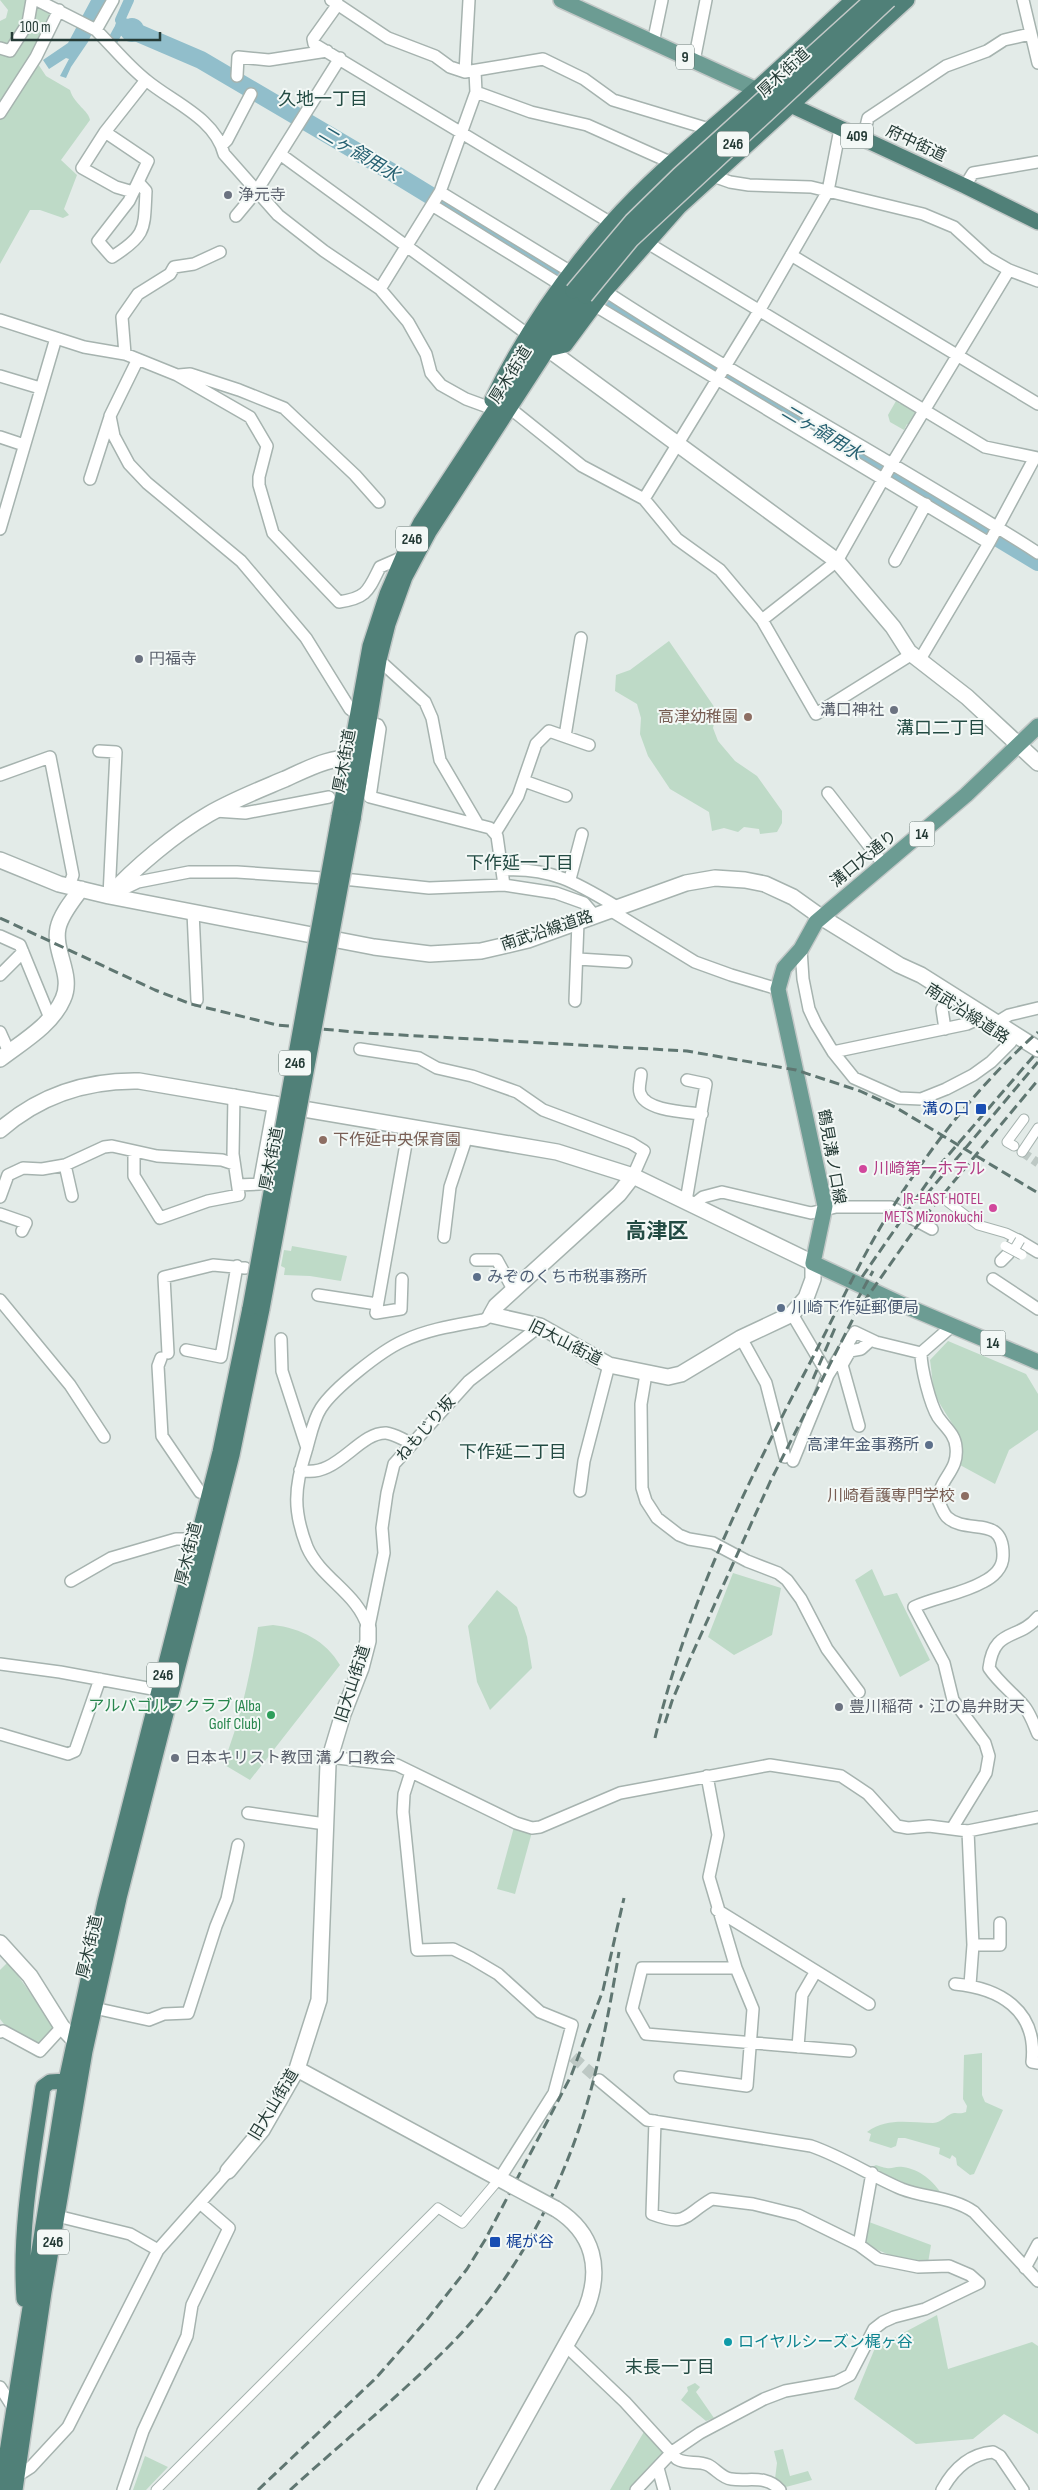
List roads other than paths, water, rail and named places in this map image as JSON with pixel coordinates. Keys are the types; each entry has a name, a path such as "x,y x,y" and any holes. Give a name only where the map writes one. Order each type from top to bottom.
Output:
{"highway":[{"name":"246","path":"578,294 570,272 611,223 672,163 755,90 852,0"},
{"name":"厚木街道","path":"1,2490 66,2081 94,2008 119,1898 232,1455 256,1309 358,758 370,646 387,594 421,522 499,408 538,342 578,294 632,221 679,175 872,0"},
{"name":"厚木街道","path":"578,294 631,240 889,0"},
{"name":"246","path":"538,342 536,320 578,294 605,290 678,207 907,0"},
{"path":"821,29 831,49 846,56"},
{"name":"府中街道","path":"755,90 965,186 1038,222"},
{"name":"厚木街道","path":"363,718 388,624 405,577 425,540 485,445 499,408"},
{"name":"厚木街道","path":"16,2483 57,2216 80,2047 105,1902 256,1309"},
{"name":"246","path":"26,2325 22,2272 26,2208 44,2087 50,2082 66,2081"}],"main road":[{"name":"府中街道","path":"561,0 755,90"},
{"name":"溝口大通り","path":"821,917 960,800 1038,726"},
{"name":"14","path":"778,989 784,968 800,949 821,917"},
{"name":"鶴見溝ノ口線","path":"778,989 825,1210 814,1263"},
{"name":"14","path":"814,1263 952,1326 1038,1362"}],"street":[{"path":"0,48 10,51 28,23 32,0"},
{"path":"37,0 95,30 146,80 212,131 222,145 224,154 278,215 324,251 380,289 408,322 426,354 432,373 441,385 466,399 499,408 582,466 644,499 677,539 720,570 762,620 816,714 916,658 993,535 1036,459 986,447 924,412 646,242"},
{"path":"95,30 113,0"},
{"path":"380,289 435,199 451,166 476,92 470,71 469,0"},
{"path":"653,43 662,0"},
{"path":"694,61 706,0"},
{"path":"1023,0 1033,31 1038,63"},
{"path":"611,223 314,44 313,39 340,3 392,41 418,49 450,67 470,71 543,59 584,79 613,100 709,129"},
{"path":"0,113 36,57 59,10"},
{"path":"863,139 868,118 946,66 987,51 1004,40 1033,31"},
{"path":"237,76 238,57 269,60 327,51"},
{"path":"236,216 256,192 340,58"},
{"path":"105,132 148,161 135,187 129,201 98,241 112,257 126,248 144,229 146,191 135,187 116,187 82,168 105,132 146,80"},
{"path":"476,92 531,112 587,125 672,163"},
{"path":"222,145 228,140 251,94"},
{"path":"644,499 759,311 828,191 840,129"},
{"path":"280,154 837,561 893,627 916,658 967,697 1038,763"},
{"path":"965,186 973,173 1038,162"},
{"path":"713,176 749,186 800,186 828,191 923,214 954,226 977,250 1009,270 1038,281"},
{"path":"435,199 578,294 652,340 721,373 993,535"},
{"path":"435,199 570,272"},
{"path":"125,354 122,318 138,294 170,274 174,267 194,264 220,252"},
{"path":"791,255 957,357 1038,404"},
{"path":"762,620 837,561 888,471 1009,270"},
{"path":"605,290 661,327 721,373 888,471 926,504 993,535 1038,553"},
{"path":"0,320 84,347 125,354 177,375 253,421 267,446 259,484 273,533 339,602 352,600 368,592 380,567 403,557"},
{"path":"652,340 661,327"},
{"path":"0,529 56,338"},
{"path":"90,479 110,416 137,360"},
{"path":"177,375 190,374 239,390 284,408 355,475 378,502"},
{"path":"0,376 40,388"},
{"path":"110,416 114,436 129,464 147,483 241,561 306,638 350,709 378,725 380,729 370,797 477,823 494,833 498,836 504,884"},
{"path":"0,437 24,444"},
{"path":"895,561 926,504"},
{"path":"565,736 581,638"},
{"path":"379,660 425,702 432,718 440,760 477,823"},
{"path":"494,833 518,796 536,744 549,731 589,745"},
{"path":"99,751 116,752 110,896"},
{"path":"0,775 50,757 75,887 58,927 58,937 67,983 63,1000 50,1018 4,1055 0,1032"},
{"path":"110,896 122,882 182,832 215,811 306,769 337,759 358,758"},
{"path":"524,781 566,796"},
{"path":"828,793 884,865"},
{"path":"215,811 245,812 328,797"},
{"path":"570,879 582,834"},
{"name":"南武沿線道路","path":"0,860 75,887 110,896 374,947 430,954 464,953 503,947 686,883 725,878 750,881 775,888 805,904 821,917 899,965 921,975 1038,1049"},
{"path":"502,870 532,870 570,879 674,951 695,962 778,989"},
{"path":"110,896 138,882 189,872 237,872 353,880 429,888 504,884 556,893 584,903 595,916"},
{"path":"193,912 197,1000"},
{"path":"575,1001 578,922"},
{"path":"0,936 20,945 50,1018"},
{"path":"800,949 809,1009 833,1052 854,1078 898,1098 921,1099 973,1075 991,1062 1011,1042"},
{"path":"0,975 23,952"},
{"path":"578,959 626,962"},
{"name":"南武沿線道路","path":"899,965 917,981 1038,1059"},
{"path":"945,1029 942,1009 947,1000"},
{"path":"996,1023 1009,1015 1038,1008"},
{"path":"833,1052 945,1029 976,1020"},
{"path":"360,1049 419,1058 437,1068 472,1076 517,1092 543,1110 631,1143 644,1152 633,1176 619,1194 496,1306 491,1315"},
{"path":"641,1074 639,1092 643,1100 654,1106 702,1114"},
{"path":"0,1130 31,1106 78,1087 99,1082 139,1080 234,1095 557,1152 633,1176 814,1263"},
{"path":"687,1080 706,1084 689,1203"},
{"path":"134,1152 134,1176 160,1218 208,1201 238,1195 234,1164 234,1095"},
{"path":"238,1185 260,1184 274,1102"},
{"path":"1024,1119 1007,1142 1018,1149 1038,1128"},
{"path":"402,1279 400,1309 376,1313 409,1127"},
{"path":"444,1237 450,1187 467,1136"},
{"path":"0,1197 8,1175 23,1168 42,1169 65,1165 104,1147 112,1146 157,1156 222,1160 234,1164"},
{"path":"65,1165 72,1196"},
{"path":"0,1166 8,1175"},
{"path":"689,1203 722,1192 811,1213 836,1207 891,1208 932,1229"},
{"path":"948,1202 978,1225 1006,1232 1020,1240 1010,1248 1022,1255"},
{"path":"0,1214 26,1224 22,1231"},
{"path":"1001,1261 1008,1254 1015,1240 1038,1252"},
{"path":"476,1260 497,1260 514,1290"},
{"name":"旧大山街道","path":"16,2483 68,2427 158,2250 262,2130 298,2069 319,2000 329,1757 361,1668 368,1641 368,1628 361,1608 314,1563 296,1512 295,1493 300,1470 320,1409 347,1380 402,1341 426,1332 484,1320 491,1315 540,1326 609,1365 668,1377 680,1374 740,1338 792,1314 806,1298 812,1279 814,1263"},
{"path":"186,1350 221,1357 241,1267 213,1265 164,1277 164,1356 158,1366 162,1436 200,1492 209,1495"},
{"path":"993,1279 1038,1309"},
{"path":"318,1295 377,1304"},
{"path":"0,1300 70,1385 104,1437"},
{"path":"792,1314 828,1375"},
{"name":"ねもじり坂","path":"368,1628 384,1553 382,1528 386,1493 394,1464 469,1381 540,1326"},
{"path":"921,1353 952,1326"},
{"path":"740,1338 766,1383 789,1459 828,1375 855,1332 871,1340 921,1353"},
{"path":"281,1340 282,1371 306,1448"},
{"path":"859,1426 842,1365 850,1352 861,1349 871,1340"},
{"path":"921,1353 932,1402 938,1416 948,1428 956,1445 956,1459 939,1490 938,1500 942,1510 948,1518 957,1522 986,1527 994,1531 1000,1538 1003,1548 1003,1562 996,1572 983,1582 914,1607 944,1663 953,1700 986,1743 989,1756 986,1773 953,1828"},
{"path":"580,1492 584,1461 609,1365"},
{"path":"646,1374 641,1404 642,1488 646,1501 658,1518 680,1535 689,1539 705,1540 713,1543 747,1562 778,1573 787,1580 802,1599 827,1649 859,1692"},
{"path":"300,1470 308,1472 340,1460 374,1435 394,1435 412,1442"},
{"path":"71,1581 111,1558 176,1540 182,1539 196,1549"},
{"path":"1038,1617 1027,1626 1007,1636 993,1648 989,1668 1000,1684 1023,1705 1030,1715 1038,1734"},
{"path":"0,1664 158,1690"},
{"path":"0,1734 68,1754 75,1751 100,1679"},
{"path":"329,1757 390,1764 411,1772 516,1823 532,1828 552,1823 620,1793 770,1765 841,1776 868,1794 897,1826 908,1828 930,1826 968,1831 1038,1816"},
{"path":"156,2490 438,2208 462,2223 505,2182 554,2093 569,2054 572,2025 540,2012 498,1974 453,1949 417,1950 403,1812 404,1794 411,1772"},
{"path":"680,2077 747,2086 752,2043 753,2009 736,1968 717,1910 709,1877 718,1835 707,1776"},
{"path":"248,1813 325,1824"},
{"path":"968,1831 973,1945 970,1985"},
{"path":"94,2008 149,2020 164,2014 188,2013 216,1926 227,1899 238,1845"},
{"path":"717,1910 869,2004"},
{"path":"973,1945 1000,1944 1000,1923"},
{"path":"0,1943 30,1976 62,2027 80,2047"},
{"path":"736,1968 642,1968 632,2009 646,2034 850,2050"},
{"path":"798,2047 802,1995 816,1971"},
{"path":"955,1984 970,1985 1000,1994 1027,2015 1035,2037 1036,2049 1032,2062 1038,2062"},
{"path":"0,2032 3,2031 40,2051 62,2027"},
{"path":"298,2069 556,2209 582,2233 592,2253 595,2280 591,2295 485,2490"},
{"path":"599,2080 646,2120 811,2146 837,2155 902,2189 965,2206 974,2212 1038,2281"},
{"path":"636,2490 672,2452 700,2433 764,2399 785,2391 830,2384 850,2375 874,2329 894,2317 925,2309 979,2283 970,2275 949,2266 918,2266 878,2259 859,2245 798,2215 725,2199 712,2199 683,2219 672,2221 652,2214 655,2121"},
{"path":"859,2245 872,2173"},
{"path":"123,2490 143,2431 187,2336 192,2304 229,2228 200,2203"},
{"path":"57,2216 130,2234 158,2250"},
{"path":"1025,2268 1038,2244"},
{"path":"565,2345 625,2402 682,2462 709,2465 725,2478 733,2480 758,2479 769,2482 780,2490"},
{"path":"0,2387 14,2409"},
{"path":"0,2467 8,2449"},
{"path":"942,2490 951,2475 964,2462 993,2452 1000,2456 1023,2490"},
{"path":"658,2468 664,2490"}],"water":[{"path":"91,0 107,0 88,42 66,78 60,76 69,59 66,58 49,69 43,60 68,43"},
{"path":"132,18 141,21 144,30 141,39 132,42 123,39 120,30 123,21"}],"waterway":[{"path":"122,22 120,20 129,0"},
{"name":"二ヶ領用水","path":"124,27 201,60 395,174 562,276"},
{"path":"113,40 119,29"},
{"name":"二ヶ領用水","path":"606,304 672,341 1038,562"}],"tunnel":[{"path":"1022,1152 1038,1163"},
{"path":"573,2057 599,2080"}],"railway":[{"path":"0,918 155,990 191,1004 277,1025 366,1033 687,1051 796,1070 860,1091 895,1107 1038,1193"},
{"path":"655,1738 684,1638 722,1542 767,1447 854,1275 880,1228 932,1149 993,1076 1038,1032"},
{"path":"862,1277 938,1167 1038,1051"},
{"path":"926,1195 1038,1062"},
{"path":"665,1723 689,1661 770,1482 856,1313 917,1226 1038,1080"},
{"path":"856,1302 873,1271"},
{"path":"813,1379 835,1328"},
{"path":"258,2490 376,2378 425,2322 467,2269 485,2240 571,2076 603,1990 624,1898"},
{"path":"290,2490 394,2398 455,2340 479,2313 522,2252 556,2186 571,2152 583,2117 601,2050 619,1952"}],"place":[{"name":"浄元寺","path":"228,195"},
{"name":"円福寺","path":"139,659"},
{"name":"溝口神社","path":"894,710"},
{"name":"高津幼稚園","path":"748,717"},
{"name":"溝の口","path":"981,1109"},
{"name":"下作延中央保育園","path":"323,1140"},
{"name":"川崎第一ホテル","path":"863,1169"},
{"name":"JR-EAST HOTEL METS Mizonokuchi","path":"993,1208"},
{"name":"みぞのくち市税事務所","path":"477,1277"},
{"name":"川崎下作延郵便局","path":"781,1308"},
{"name":"高津年金事務所","path":"929,1445"},
{"name":"川崎看護専門学校","path":"965,1496"},
{"name":"豊川稲荷・江の島弁財天","path":"839,1707"},
{"name":"アルバゴルフクラブ (Alba Golf Club)","path":"271,1715"},
{"name":"日本キリスト教団 溝ノ口教会","path":"175,1758"},
{"name":"梶が谷","path":"495,2242"},
{"name":"ロイヤルシーズン梶ヶ谷","path":"728,2342"}],"district":[{"name":"久地一丁目","path":"323,99"},
{"name":"溝口二丁目","path":"941,728"},
{"name":"下作延一丁目","path":"520,863"},
{"name":"高津区","path":"657,1231"},
{"name":"下作延二丁目","path":"513,1452"},
{"name":"末長一丁目","path":"670,2367"}]}
